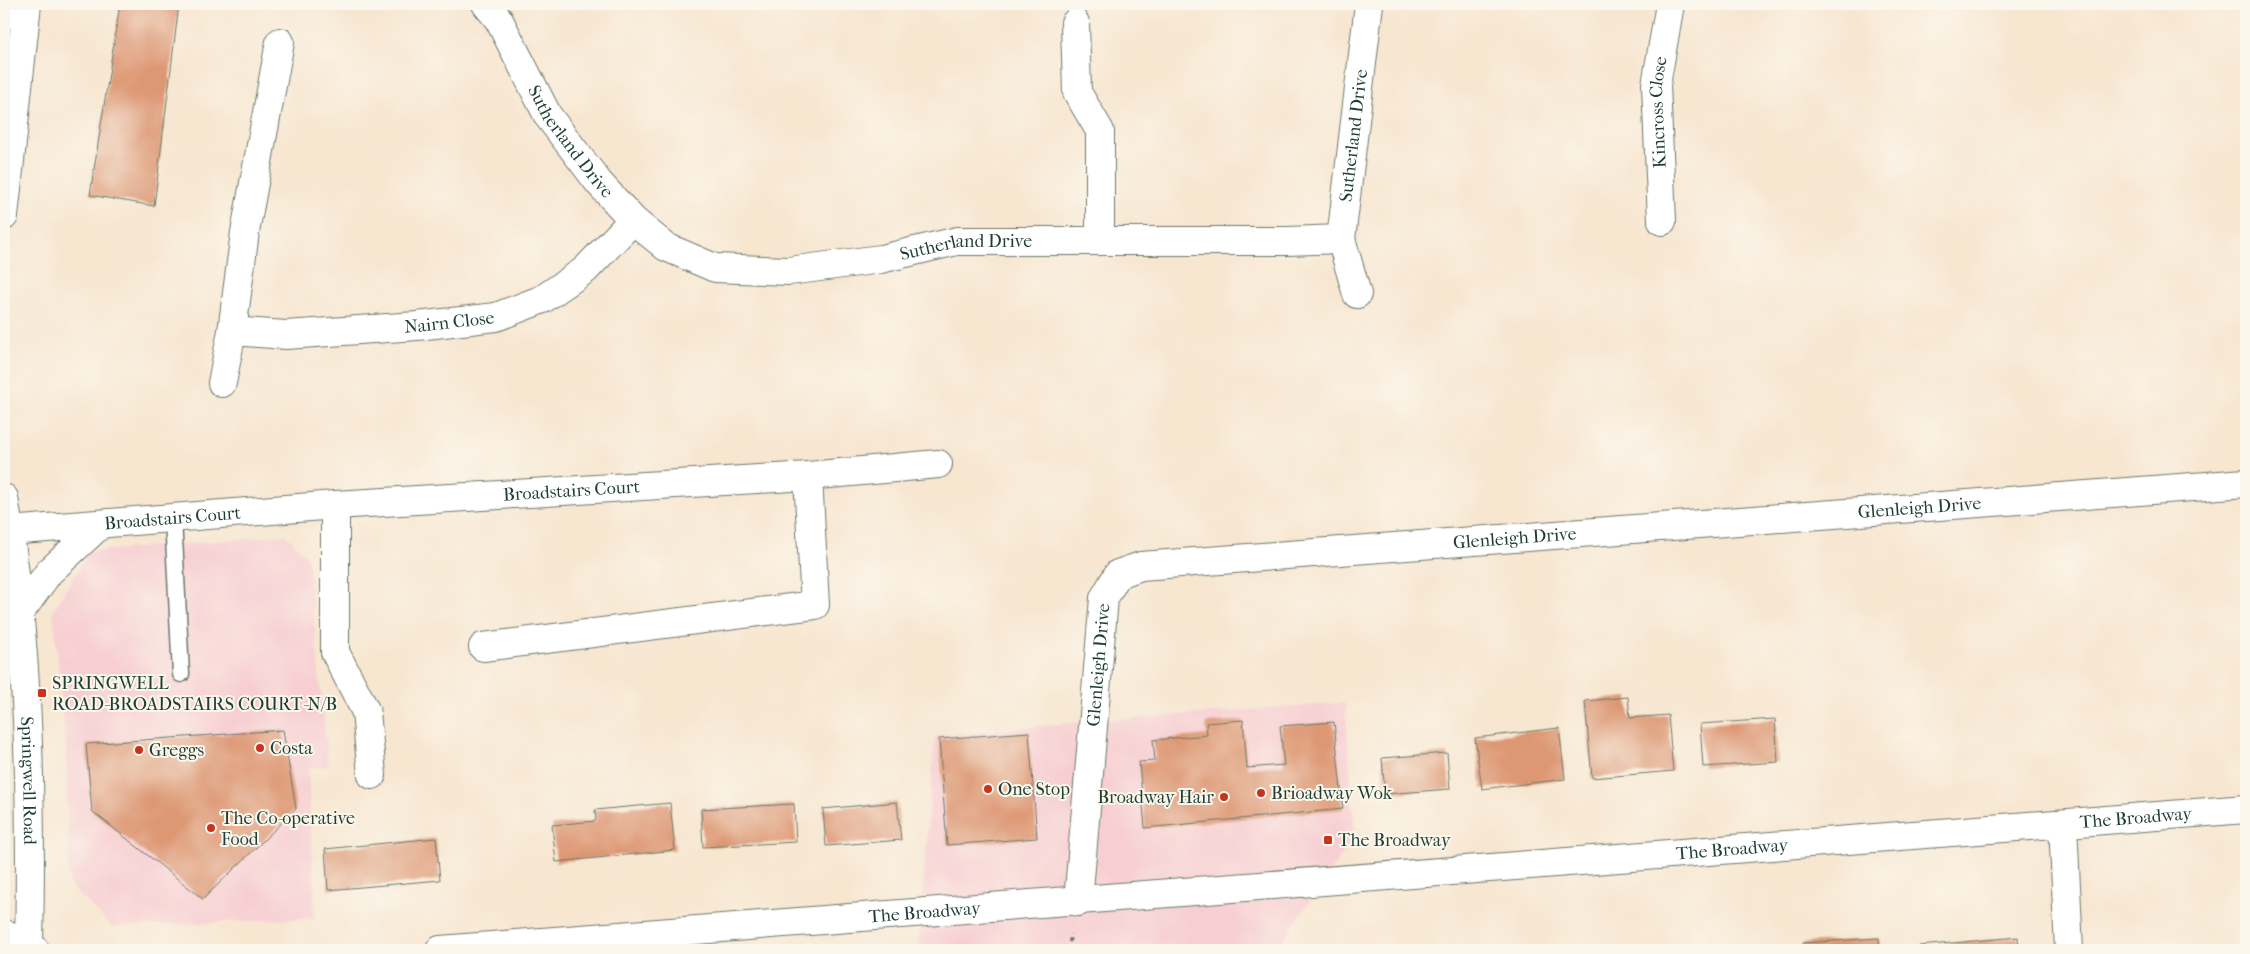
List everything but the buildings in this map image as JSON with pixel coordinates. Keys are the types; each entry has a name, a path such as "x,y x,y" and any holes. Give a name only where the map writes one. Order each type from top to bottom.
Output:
{"street":[{"path":"4,14 15,4"},
{"path":"4,216 27,4"},
{"name":"Sutherland Drive","path":"486,4 498,20 548,116 599,183 633,220 666,248 715,268 780,271 881,259 956,241 1286,241 1341,239 1369,4"},
{"name":"Kincross Close","path":"1662,221 1656,85 1670,4"},
{"path":"1075,22 1077,92 1100,131 1100,240"},
{"path":"222,383 232,331 245,232 280,42"},
{"name":"Nairn Close","path":"232,331 286,336 417,326 496,317 544,299 585,270 633,220"},
{"path":"1341,239 1357,294"},
{"name":"Broadstairs Court","path":"10,531 335,505 808,476 938,464"},
{"path":"483,647 815,605 808,476"},
{"name":"Glenleigh Drive","path":"1078,902 1104,598 1118,574 1141,566 2246,483"},
{"name":"Springwell Road","path":"4,498 10,531 30,763 32,947"},
{"path":"335,505 335,652 366,712 372,775"},
{"path":"18,615 49,572 101,524"},
{"name":"The Broadway","path":"440,950 1078,902 2246,809"},
{"path":"2063,824 2069,950"},
{"path":"4,934 32,947"}],"lane":[{"path":"173,518 181,674"}],"shaded area":[{"path":"286,535 308,558 328,766 308,768 315,918 112,927 69,884 66,745 53,611 89,552"},
{"path":"1345,703 1355,835 1283,940 1284,950 918,950 935,736 1070,723"}],"place":[{"name":"SPRINGWELL ROAD-BROADSTAIRS COURT-N/B","path":"42,693"},
{"name":"Costa","path":"260,748"},
{"name":"Greggs","path":"139,750"},
{"name":"One Stop","path":"988,789"},
{"name":"Brioadway Wok","path":"1261,793"},
{"name":"Broadway Hair","path":"1224,797"},
{"name":"The Co-operative Food","path":"211,828"},
{"name":"The Broadway","path":"1328,840"}]}
